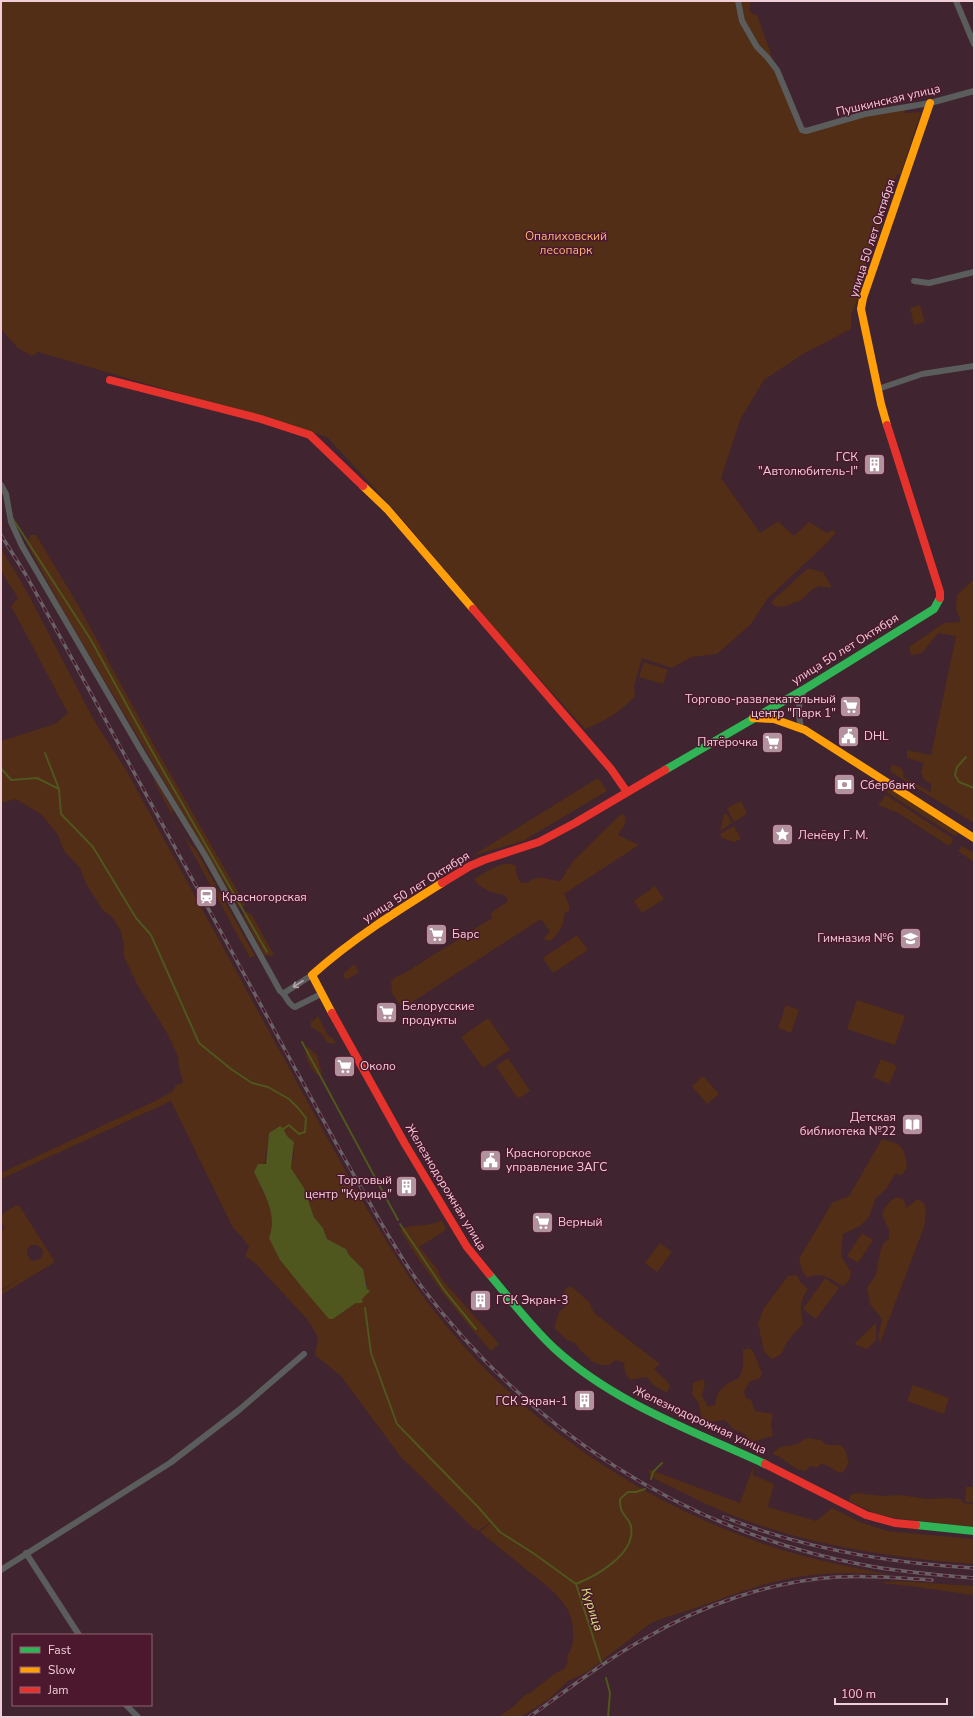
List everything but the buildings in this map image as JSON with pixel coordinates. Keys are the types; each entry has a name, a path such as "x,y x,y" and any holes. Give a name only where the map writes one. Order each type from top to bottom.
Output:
{"street":[{"name":"Пушкинская улица","path":"738,1 742,21 757,47 767,57 776,70 802,130 806,131 866,114 930,103 974,91"},
{"path":"956,1 974,44"},
{"name":"улица 50 лет Октября","path":"312,974 329,958 362,935 470,866 539,842 575,823 748,720 808,687 934,609 939,601 938,588 911,504 878,389 861,309 863,298 930,103"},
{"path":"914,281 929,283 974,272"},
{"path":"878,389 922,374 974,366"},
{"path":"110,380 261,419 310,435 386,509 611,769 627,792"},
{"path":"1,485 6,494 11,522 22,546 143,754 206,857 280,990 295,1008 321,994"},
{"path":"801,728 800,702 803,692 808,687"},
{"path":"748,720 755,718 767,718 801,728 974,838"},
{"path":"284,993 312,974"},
{"name":"Железнодорожная улица","path":"312,974 313,980 432,1190 467,1247 532,1326 571,1362 591,1378 642,1408 766,1464 866,1515 895,1523 974,1531"},
{"path":"1,1570 170,1463 239,1410 304,1354"},
{"path":"26,1553 78,1634"},
{"path":"127,1706 138,1717"}],"green space":[{"name":"Опалиховский лесопарк","path":"1,1 751,1 749,9 752,14 757,15 777,70 802,130 907,107 904,113 921,112 900,176 897,174 861,280 862,289 851,315 851,329 803,354 764,380 740,420 721,478 760,533 778,521 794,536 809,522 827,533 833,530 836,533 767,599 751,624 717,654 691,657 672,668 642,658 634,686 635,696 612,716 585,729 502,637 392,507 327,437 38,352 32,356 18,348 1,329"},
{"path":"920,305 925,322 914,325 910,308"},
{"path":"30,535 36,535 77,603 155,747 245,904 244,906 239,908 67,617 27,544"},
{"path":"1,548 26,590 95,722 126,770 352,1183 412,1281 456,1337 493,1377 534,1414 577,1447 622,1477 670,1504 719,1527 785,1551 845,1566 891,1575 844,1573 797,1577 766,1584 664,1618 651,1623 587,1672 568,1681 549,1699 521,1717 499,1717 513,1707 524,1696 554,1674 564,1669 568,1662 567,1656 571,1649 573,1640 572,1620 568,1611 556,1594 480,1532 494,1520 478,1531 471,1526 400,1456 341,1376 315,1355 318,1337 307,1319 255,1263 245,1256 249,1247 233,1228 171,1101 1,1179 1,1173 151,1103 172,1092 176,1085 183,1083 179,1068 178,1056 167,1033 138,986 124,957 124,945 121,932 113,918 103,910 86,884 80,868 64,851 58,835 42,815 16,799 1,803 1,741 55,724 68,713 11,606 18,598 1,571","holes":["283,1128 287,1136 294,1142 291,1168 304,1188 314,1217 323,1228 327,1239 346,1249 349,1255 363,1269 362,1273 367,1284 367,1289 362,1299 333,1319 305,1291 280,1260 270,1238 273,1227 270,1205 261,1188 269,1133"]},
{"path":"807,569 823,572 831,588 819,586 813,589 801,600 786,606 776,607 771,602"},
{"path":"974,579 974,823 892,773 890,769 892,765 900,767 903,771 903,777 931,792 931,784 924,780 921,772 924,763 907,758 907,750 931,755 956,636 938,633 922,653 911,655 909,647 944,623 961,622 956,609 957,595"},
{"path":"644,662 668,670 663,684 639,677"},
{"path":"598,778 607,791 523,841 472,856"},
{"path":"154,779 173,810 172,813 185,838 196,850 255,956 250,958 153,780"},
{"path":"889,788 957,832 957,835 955,836 886,792"},
{"path":"886,795 952,838 953,841 949,846 898,813 878,805"},
{"path":"741,801 747,814 734,822 727,808"},
{"path":"624,814 626,822 618,835 639,845 564,894 569,905 569,910 564,914 564,921 551,941 543,939 550,932 541,919 406,1006 400,1005 392,993 391,981 492,918 491,913 508,901 505,895 492,892 480,886 474,879 501,865 512,864 517,867 515,870 520,882 528,883 535,878 560,881 574,860 620,815"},
{"path":"724,814 727,814 732,823 720,831"},
{"path":"734,826 741,839 734,842 722,838 720,834"},
{"path":"962,846 974,853 974,862 958,851"},
{"path":"655,886 664,899 642,913 634,901"},
{"path":"247,912 252,915 274,955 273,956 264,955 244,917 244,914"},
{"path":"577,935 588,950 553,973 543,958"},
{"path":"354,964 358,970 358,973 346,980 343,974"},
{"path":"857,1000 905,1016 895,1045 847,1029"},
{"path":"786,1005 799,1010 791,1033 778,1028"},
{"path":"318,1016 328,1036 333,1038 336,1044 328,1043 321,1033 311,1027 311,1022"},
{"path":"488,1018 510,1050 483,1068 461,1037"},
{"path":"307,1046 317,1055 322,1075 317,1075 312,1069 306,1057"},
{"path":"508,1058 530,1091 518,1099 496,1066"},
{"path":"881,1059 897,1066 889,1084 873,1077"},
{"path":"703,1076 719,1094 707,1104 692,1086"},
{"path":"882,1139 894,1143 901,1148 905,1155 907,1168 902,1175 895,1174 887,1188 875,1199 869,1217 860,1226 843,1234 841,1256 851,1272 849,1281 843,1286 822,1275 808,1278 803,1273 799,1259 832,1203 849,1196"},
{"path":"897,1197 904,1200 906,1208 918,1199 924,1203 926,1211 924,1227 880,1343 878,1337 882,1319 870,1304 867,1288 876,1275 883,1244 889,1238 889,1230 882,1215 888,1204"},
{"path":"16,1205 20,1207 55,1262 1,1295 1,1291 22,1278 1,1290 1,1231 5,1228 1,1222 1,1215","holes":["31,1245 37,1245 43,1250 42,1256 38,1260 32,1261 27,1255 27,1249"]},
{"path":"441,1220 446,1230 419,1247 438,1270 440,1277 499,1344 491,1351 442,1292 400,1230 409,1227 431,1224"},
{"path":"862,1233 873,1240 858,1263 847,1256"},
{"path":"660,1243 672,1252 657,1272 645,1263"},
{"path":"797,1275 800,1282 808,1289 801,1305 803,1324 786,1344 782,1353 772,1359 764,1352 758,1323 764,1308 788,1276"},
{"path":"825,1278 839,1288 816,1319 803,1309"},
{"path":"571,1286 589,1302 594,1313 660,1364 654,1369 667,1381 670,1386 667,1393 652,1384 647,1377 630,1380 625,1372 624,1363 616,1360 609,1365 601,1365 593,1362 575,1343 567,1340 554,1328 559,1312 565,1307 563,1299 565,1289"},
{"path":"876,1323 876,1340 867,1349 854,1344"},
{"path":"749,1348 753,1351 762,1373 760,1378 749,1382 744,1392 746,1398 751,1400 755,1411 773,1414 771,1425 773,1436 751,1442 744,1434 733,1429 725,1420 702,1423 699,1404 692,1394 693,1383 703,1379 705,1384 702,1396 708,1406 715,1405 717,1395 722,1388 739,1378 743,1367 743,1350"},
{"path":"913,1385 949,1398 944,1414 907,1401"},
{"path":"809,1438 821,1440 827,1445 840,1445 843,1447 846,1451 849,1462 843,1473 821,1464 816,1468 810,1466 806,1471 797,1469 773,1453 779,1448 797,1444"},
{"path":"753,1467 753,1475 774,1484 768,1507 816,1521 832,1508 860,1522 887,1531 974,1539 974,1564 872,1552 805,1539 740,1518 701,1502 651,1477 648,1469 740,1503"},
{"path":"966,1487 974,1487 974,1502 965,1502"},
{"path":"856,1493 882,1496 901,1495 927,1499 961,1499 963,1503 974,1504 974,1527 894,1518 874,1513 849,1501 850,1495"},
{"path":"897,1581 974,1586 974,1595 879,1583"}],"shaded area":[{"path":"280,1126 283,1128 287,1136 294,1142 291,1168 304,1188 314,1217 323,1228 327,1239 346,1249 349,1255 363,1269 367,1289 370,1291 362,1299 363,1302 356,1303 333,1319 329,1319 280,1260 269,1238 272,1221 271,1212 266,1196 254,1172 258,1164 266,1164 269,1133"}],"waterway":[{"path":"13,519 91,640 152,751 267,952"},
{"path":"45,753 59,789 61,814 93,847 136,918 151,935 199,1043 231,1069 252,1083 268,1087 289,1099 306,1118 305,1132 299,1134 289,1125 282,1130"},
{"path":"966,757 957,767 955,775 959,782 974,788"},
{"path":"1,768 11,780 37,778 59,789"},
{"path":"302,1042 398,1220"},
{"path":"400,1224 445,1291 476,1329"},
{"path":"365,1308 371,1353 397,1424 478,1507 500,1532 533,1553 576,1584"},
{"name":"Курица","path":"651,1479 653,1472 662,1463"},
{"name":"Курица","path":"576,1584 604,1570 621,1555 631,1537 631,1527 620,1507 620,1499 628,1492 636,1492 645,1489"},
{"name":"Курица","path":"576,1584 601,1662"},
{"name":"Курица","path":"606,1678 610,1693 608,1717"}],"railway":[{"path":"1,535 26,575 383,1227 421,1286 464,1338 511,1386 562,1429 616,1467 674,1500 735,1528 798,1549 864,1565 919,1573 974,1578"},
{"path":"724,1517 785,1538 847,1553 942,1566 974,1568"},
{"path":"529,1717 600,1666 629,1648 666,1627 713,1605 762,1589 813,1579 850,1576 932,1580"}],"traffic: fast":[{"path":"665,770 808,687 934,609 940,598"},
{"path":"489,1274 546,1341 578,1368 628,1400 655,1414 765,1464"},
{"path":"916,1525 974,1531"}],"traffic: slow":[{"path":"887,425 881,404 861,309 863,298 930,103"},
{"path":"363,486 387,509 473,609"},
{"path":"753,718 774,719 805,730 974,838"},
{"path":"332,1013 312,975 359,937 442,883"}],"traffic: jam":[{"path":"110,380 261,419 310,435 363,486"},
{"path":"887,425 940,592 940,598"},
{"path":"473,609 611,769 627,792"},
{"path":"442,883 470,866 484,860 539,842 575,823 665,770"},
{"path":"332,1013 405,1144 467,1247 489,1274"},
{"path":"765,1464 866,1515 895,1523 916,1525"}],"place":[{"name":"ГСК \"Автолюбитель-I\"","path":"874,464"},
{"name":"Торгово-развлекательный центр \"Парк 1\"","path":"851,706"},
{"name":"DHL","path":"849,736"},
{"name":"Пятёрочка","path":"773,742"},
{"name":"Сбербанк","path":"844,785"},
{"name":"Ленёву Г. М.","path":"782,835"},
{"name":"Красногорская","path":"206,897"},
{"name":"Барс","path":"436,934"},
{"name":"Гимназия №6","path":"910,938"},
{"name":"Белорусские продукты","path":"386,1013"},
{"name":"Около","path":"345,1066"},
{"name":"Детская библиотека №22","path":"912,1124"},
{"name":"Красногорское управление ЗАГС","path":"490,1160"},
{"name":"Торговый центр \"Курица\"","path":"407,1187"},
{"name":"Верный","path":"542,1222"},
{"name":"ГСК Экран-3","path":"480,1300"},
{"name":"ГСК Экран-1","path":"584,1401"}]}
